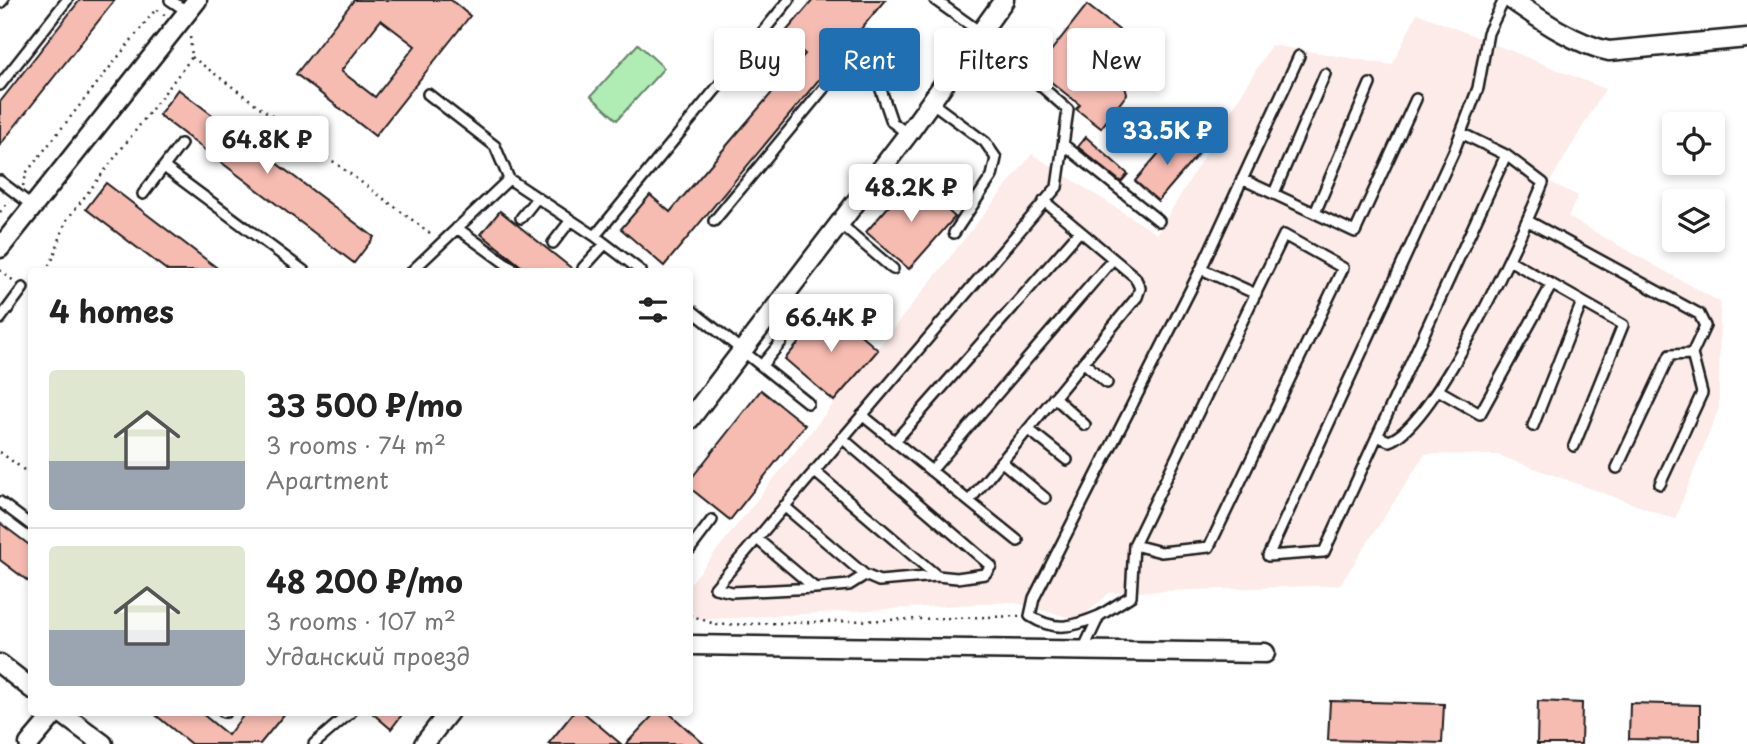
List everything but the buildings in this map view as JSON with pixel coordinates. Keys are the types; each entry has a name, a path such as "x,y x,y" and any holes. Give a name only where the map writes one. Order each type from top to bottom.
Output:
{"street":[{"path":"984,28 1004,0"},
{"path":"1512,0 1585,44 1609,51 1747,38"},
{"path":"0,248 188,12"},
{"path":"693,410 743,349 939,91"},
{"path":"693,645 1265,653"},
{"path":"0,664 28,686"},
{"path":"29,744 54,716"},
{"path":"64,716 103,744"},
{"path":"424,744 446,716"}],"lane":[{"path":"0,85 66,0"},
{"path":"170,0 188,12"},
{"path":"595,236 789,0"},
{"path":"936,0 975,28"},
{"path":"1504,0 1488,33 1478,88 1461,133 1268,556 1324,552 1506,155"},
{"path":"1134,545 1161,552 1209,547 1343,268 1284,235 1134,545 1131,597 1099,617 1072,627 1045,626 1030,616 1034,598 1201,269 1300,55"},
{"path":"1274,193 1325,74"},
{"path":"1315,213 1370,84"},
{"path":"713,221 821,91"},
{"path":"881,91 892,122 908,134"},
{"path":"865,575 849,585 815,588 732,593 715,588 1057,187 1068,110 1047,91"},
{"path":"428,94 495,146 509,179 595,236 628,267"},
{"path":"1242,179 1355,232 1416,99"},
{"path":"931,102 985,142 996,158 992,176 954,233"},
{"path":"1377,436 1389,441 1402,437 1438,390 1509,260 1544,183 1506,155 1461,133"},
{"path":"143,194 181,144"},
{"path":"1064,145 1159,222"},
{"path":"164,167 300,268"},
{"path":"415,268 509,179"},
{"path":"0,181 34,207"},
{"path":"521,218 537,198"},
{"path":"969,501 1140,288 1135,277 1044,201"},
{"path":"553,243 571,220"},
{"path":"1528,221 1699,314 1705,326 1692,354 1702,393 1660,484"},
{"path":"839,223 893,269"},
{"path":"457,228 512,268"},
{"path":"895,442 1080,231"},
{"path":"583,268 605,244"},
{"path":"931,471 1113,259"},
{"path":"1509,260 1623,325 1574,446"},
{"path":"1201,269 1256,294"},
{"path":"1438,390 1480,414 1552,284"},
{"path":"0,319 23,288"},
{"path":"1533,426 1582,302"},
{"path":"693,312 743,349 808,403"},
{"path":"762,365 782,341"},
{"path":"1617,468 1670,355 1692,354"},
{"path":"1083,362 1107,383"},
{"path":"1054,397 1085,425"},
{"path":"862,415 1018,541"},
{"path":"1028,429 1067,460"},
{"path":"784,506 865,575 879,581 937,576 957,578 985,574 991,566 842,438"},
{"path":"1001,461 1045,498"},
{"path":"814,471 937,576"},
{"path":"0,502 28,523"},
{"path":"693,545 712,520"},
{"path":"757,538 815,588"},
{"path":"1083,650 1099,617"},
{"path":"314,744 346,716"}],"path":[{"path":"0,212 24,185 27,172 156,9 188,12 192,57 66,220 52,261 46,268"},
{"path":"192,57 443,243"},
{"path":"0,452 28,473"},
{"path":"693,616 717,625 1030,616"}],"shaded area":[{"path":"1417,13 1605,89 1550,182 1578,196 1568,217 1720,302 1719,408 1675,519 1498,455 1425,454 1340,585 1109,593 1079,620 1012,602 697,620 693,613 693,580 1032,154 1157,234 1271,45 1392,65"}],"green space":[{"path":"638,44 664,68 617,120 591,96"}]}
